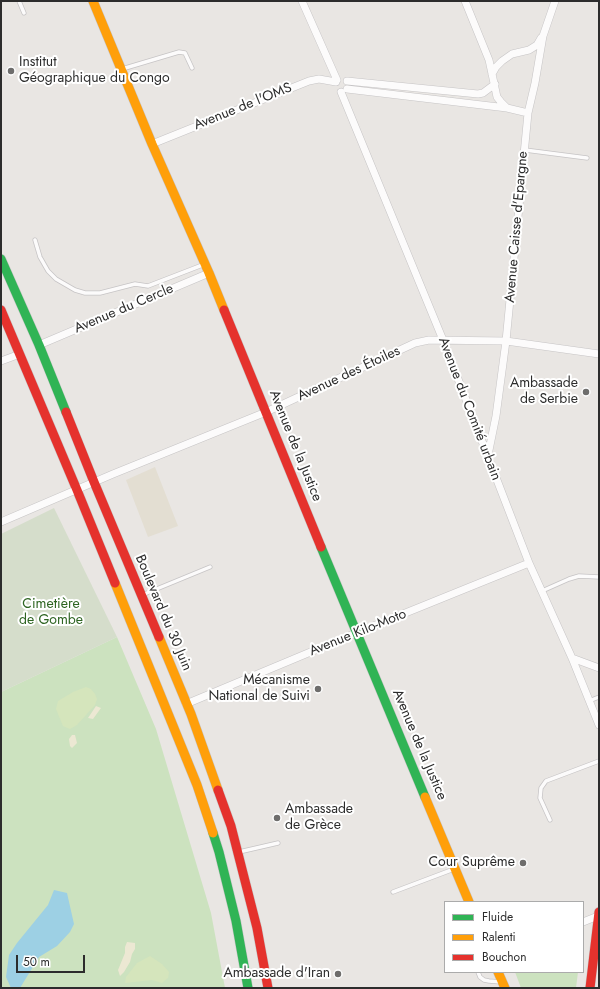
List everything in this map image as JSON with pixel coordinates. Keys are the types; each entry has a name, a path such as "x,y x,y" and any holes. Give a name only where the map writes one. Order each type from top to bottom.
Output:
{"main road":[{"name":"Avenue de la Justice","path":"93,1 152,144 209,273 356,633 469,901"},
{"name":"Boulevard du 30 Juin","path":"1,260 39,346 186,704 231,826 257,928 268,988"},
{"path":"1,310 77,490 197,785 219,852 234,914 248,988"},
{"path":"590,988 599,912"},
{"path":"498,973 504,985"}],"street":[{"path":"302,1 336,81"},
{"path":"465,1 489,60 497,96 507,108"},
{"name":"Avenue Caisse d'Epargne","path":"488,456 496,416 506,341 528,112 535,84 543,36 555,1"},
{"path":"492,74 502,61 512,54 529,50 537,45 543,36"},
{"name":"Avenue de l'OMS","path":"152,144 309,81 319,79 336,81 342,79 345,87"},
{"name":"Avenue du Comité urbain","path":"336,81 335,87 338,91 345,87 529,563 572,658 599,725"},
{"path":"345,87 478,94 483,93 495,84"},
{"path":"345,87 528,112"},
{"name":"Avenue du Cercle","path":"39,346 209,273"},
{"name":"Avenue des Étoiles","path":"1,522 94,482 266,412 415,343 429,340 506,341 599,354"},
{"path":"1,361 20,354"},
{"name":"Avenue Kilo-Moto","path":"186,704 529,563"},
{"path":"572,658 599,668"},
{"path":"584,922 598,916"}],"lane":[{"path":"19,1 24,13"},
{"path":"121,69 179,52 185,53 192,68"},
{"path":"524,150 587,158"},
{"path":"35,240 40,257 48,271 56,280 75,290 85,292 100,293 135,284 148,286 205,264"},
{"path":"141,596 210,567"},
{"path":"542,591 568,579 579,576 599,577"},
{"path":"589,701 599,697"},
{"path":"550,820 540,798 541,788 546,781 599,761"},
{"path":"238,852 278,843"},
{"path":"393,892 455,869"},
{"path":"478,973 480,977 484,980 504,985"}],"shaded area":[{"path":"155,467 178,526 148,537 126,480"}],"green space":[{"name":"Cimetière de Gombe","path":"54,508 117,637 1,692 1,534"},
{"path":"117,637 156,729 211,913 225,988 1,988 1,692"},
{"path":"86,687 91,689 95,694 97,699 95,705 77,725 70,729 63,726 56,709 58,701 73,692"},
{"path":"150,956 162,964 169,972 168,978 162,983 152,980 125,983 126,977 137,963"},
{"path":"515,973 578,973 576,988 521,988"}],"sand":[{"path":"96,706 101,708 93,719 88,718"},
{"path":"72,735 75,735 77,743 72,748 70,746 69,739"},
{"path":"127,942 135,943 135,949 130,962 120,976 118,970 125,953"}],"water":[{"path":"54,890 67,893 74,924 70,932 57,946 39,957 20,988 11,988 6,977 9,955 48,905"}],"traffic: fast":[{"path":"1,259 39,345 66,412"},
{"path":"321,547 425,797"},
{"path":"213,833 236,921 248,988"}],"traffic: slow":[{"path":"93,1 152,144 224,310"},
{"path":"115,583 197,785 213,833"},
{"path":"159,637 191,714 218,790"},
{"path":"425,797 469,901"},
{"path":"498,973 505,988"}],"traffic: jam":[{"path":"1,310 115,583"},
{"path":"224,310 321,547"},
{"path":"66,412 159,637"},
{"path":"218,790 231,826 257,928 268,988"},
{"path":"590,988 599,912"}],"place":[{"name":"Institut Géographique du Congo","path":"11,71"},
{"name":"Ambassade de Serbie","path":"586,392"},
{"name":"Mécanisme National de Suivi","path":"318,689"},
{"name":"Ambassade de Grèce","path":"277,818"},
{"name":"Cour Suprême","path":"523,863"},
{"name":"Ambassade d'Iran","path":"338,974"}]}
